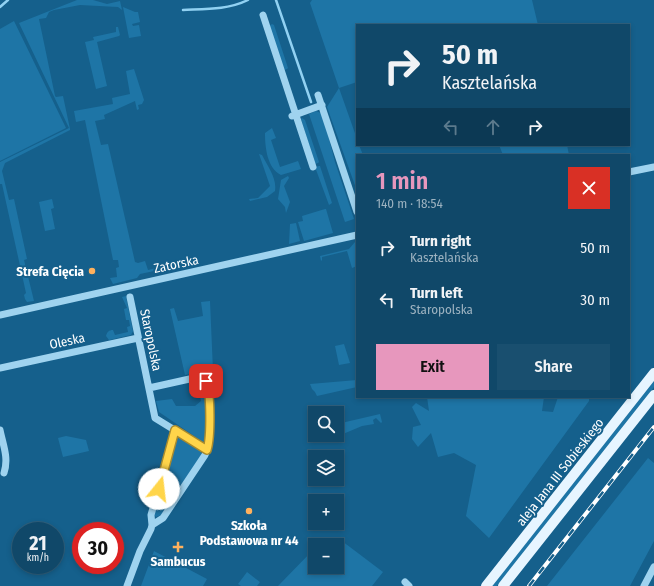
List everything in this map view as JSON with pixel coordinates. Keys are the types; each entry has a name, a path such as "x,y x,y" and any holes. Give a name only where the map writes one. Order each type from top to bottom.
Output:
{"main road":[{"name":"aleja Jana III Sobieskiego","path":"486,586 654,373"},
{"name":"aleja Jana III Sobieskiego","path":"503,586 654,395"}],"street":[{"path":"263,15 294,115 313,167"},
{"path":"318,95 356,209"},
{"path":"294,115 322,105"},
{"path":"630,172 654,167"},
{"name":"Zatorska","path":"0,315 356,235"},
{"name":"Staropolska","path":"130,297 155,418 175,430"},
{"name":"Oleska","path":"0,368 138,338"},
{"name":"Staropolska","path":"149,388 194,378 203,378 206,381 208,385 210,436 207,450"},
{"path":"0,430 7,458 7,465 4,473"},
{"path":"127,586 152,524 151,515 175,430 207,450 182,491 163,518 152,524"},
{"path":"644,586 654,567"}],"shaded area":[{"path":"77,0 93,0 107,4 120,1 122,10 118,7 80,5 54,10 49,12 46,18 39,19 55,96 63,96 70,130 5,163 2,171 9,200 14,199 27,259 24,260 34,301 27,302 24,295 26,293 2,184 0,184 0,162 69,128 19,23"},
{"path":"312,0 532,0 538,24 356,24 356,82 339,88 310,3"},
{"path":"123,7 138,12 140,22 132,24 133,26 139,25 141,36 129,38"},
{"path":"14,21 66,128 0,161 0,29"},
{"path":"272,24 274,25 288,68 284,70 269,26"},
{"path":"116,27 118,27 119,36 97,42 107,86 96,89 85,42 94,40 93,37 116,32"},
{"path":"134,69 144,100 142,104 138,105 139,109 137,110 135,101 104,115 105,119 95,121 101,145 108,144 135,262 138,263 145,261 148,270 173,264 173,267 140,274 137,278 113,284 110,278 117,277 116,268 119,267 118,260 113,260 85,120 76,122 74,111 113,104 112,98 130,94 126,71"},
{"path":"339,88 356,136 356,146 359,146 363,154 356,154 356,188 327,107"},
{"path":"316,111 321,113 354,219 345,222 309,114"},
{"path":"302,118 305,120 319,162 315,164 301,119"},
{"path":"272,128 276,138 271,140 280,167 298,161 301,169 281,175 276,172 266,151 265,133"},
{"path":"499,146 567,146 569,154 503,154"},
{"path":"259,154 262,155 272,173 275,182 275,191 267,197 250,201 249,199 258,198 270,186"},
{"path":"320,166 332,203 329,205 315,167"},
{"path":"288,176 289,178 284,186 290,202 286,213 285,207 278,199 281,180"},
{"path":"52,199 54,208 51,209 55,229 45,231 39,202"},
{"path":"326,209 333,233 304,241 298,222 303,221 302,216"},
{"path":"296,223 300,241 289,244 290,224"},
{"path":"356,242 356,266 352,268 347,251 322,257 321,261 320,256 349,249"},
{"path":"126,296 133,331 131,335 109,340 106,336 110,330 113,330 115,335 128,332 127,327 130,326 129,320 126,320 124,309 127,308 122,297"},
{"path":"210,301 213,371 185,375 170,309 174,308 178,321 203,316 201,302"},
{"path":"344,344 350,363 339,365 335,346"},
{"path":"197,380 204,381 207,436 203,442 159,412 156,401 172,399 176,406 195,406 201,401"},
{"path":"356,380 356,387 317,396 310,384"},
{"path":"654,381 654,387 516,562 497,586 492,586"},
{"path":"427,398 544,398 542,411 553,412 558,398 589,398 589,401 489,538 466,516 476,465 454,453 438,457 431,433 418,447 412,439 413,427 421,425 412,407 416,403 429,411"},
{"path":"380,414 382,422 381,423 376,418 373,420 374,424 362,426 344,434 344,422"},
{"path":"66,436 86,440 89,451 63,457 58,438"},
{"path":"178,438 183,438 200,449 202,454 161,515 156,517 154,515"},
{"path":"648,458 654,463 654,541 630,586 547,586"},
{"path":"344,543 383,572 372,586 278,586 308,555 308,574 344,574"},
{"path":"154,551 207,579 203,586 141,586"},
{"path":"247,572 260,582 257,586 241,586 238,584"}],"waterway":[{"path":"0,7 8,0"},
{"path":"183,10 232,6 248,0"},
{"path":"276,0 311,102"}],"railway":[{"path":"529,586 654,427"}],"place":[{"name":"Strefa Cięcia","path":"92,271"},
{"name":"Szkoła Podstawowa nr 44","path":"249,511"},
{"name":"Sambucus","path":"178,547"}],"route":[{"path":"159,489 175,430 207,450 210,436 208,385 206,381"}]}
